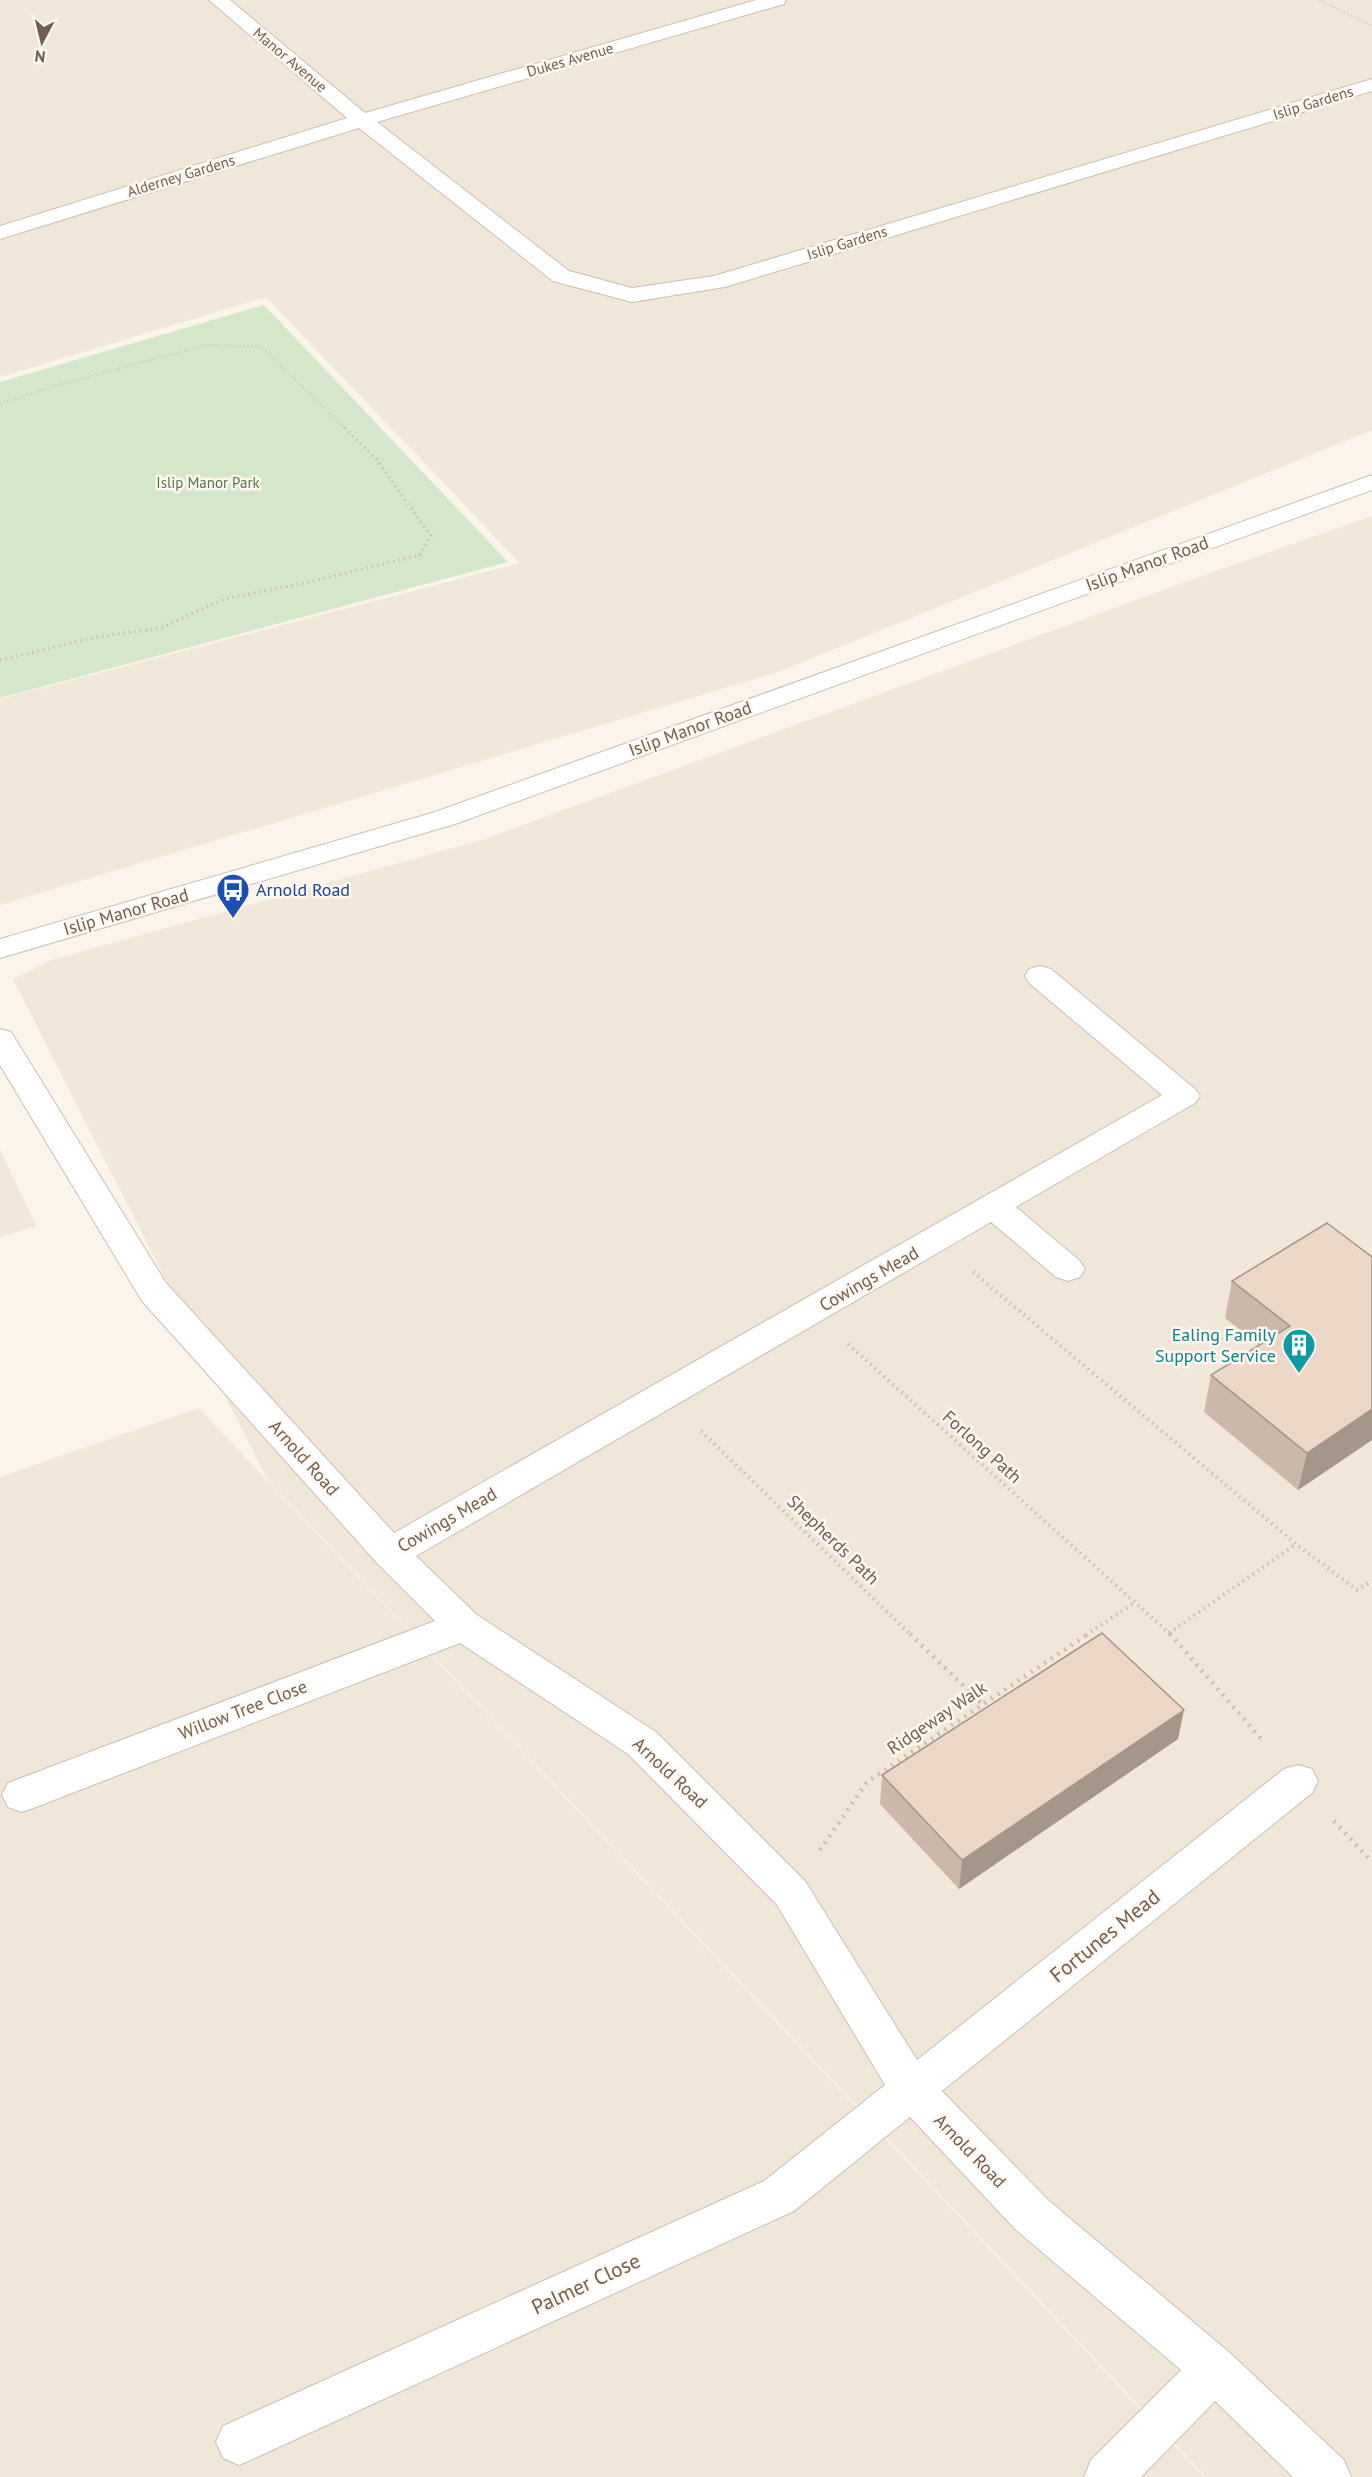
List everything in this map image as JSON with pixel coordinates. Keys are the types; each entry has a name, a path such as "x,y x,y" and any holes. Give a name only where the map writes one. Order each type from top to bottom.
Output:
{"street":[{"name":"Manor Avenue","path":"218,0 362,120"},
{"name":"Dukes Avenue","path":"362,120 777,0"},
{"name":"Islip Gardens","path":"362,120 561,276 632,295 717,282 1372,85"},
{"name":"Alderney Gardens","path":"0,233 362,120"},
{"name":"Islip Manor Road","path":"0,949 445,818 1372,483"},
{"name":"Cowings Mead","path":"390,1553 936,1241 1184,1096 1040,976"},
{"name":"Arnold Road","path":"0,1039 154,1292 390,1553 464,1626 642,1743 791,1893 912,2091 1032,2215 1215,2369 1327,2477"},
{"path":"994,1207 1068,1269"},
{"name":"Willow Tree Close","path":"22,1795 464,1626"},
{"name":"Fortunes Mead","path":"912,2091 1298,1781"},
{"name":"Palmer Close","path":"239,2442 779,2196 912,2091"},
{"path":"1108,2477 1215,2369"}],"path":[{"path":"1319,0 1372,26"},
{"path":"0,404 58,385 206,345 262,346 376,459 431,536 420,555 310,582 224,599 161,628 96,637 0,660"},
{"path":"936,1241 1296,1544 1357,1590 1372,1581"},
{"name":"Forlong Path","path":"812,1311 1169,1633 1296,1544"},
{"name":"Shepherds Path","path":"664,1396 982,1704"},
{"name":"Ridgeway Walk","path":"791,1893 867,1782 1134,1603"}],"shaded area":[{"path":"0,0 1372,0 1372,430 778,672 0,905 0,699 520,563 266,297 0,377"},
{"path":"1372,516 1372,2477 1206,2477 267,1479 13,979 48,961 485,839 1188,581"},
{"path":"0,1149 36,1226 0,1237"},
{"path":"199,1408 1204,2477 0,2477 0,1477"}],"green space":[{"name":"Islip Manor Park","path":"264,305 508,562 0,698 0,382"}],"building":[{"name":"Ealing Family Support Service","path":"1327,1223 1372,1257 1372,1409 1307,1453 1211,1375 1290,1326 1232,1281"},
{"path":"1102,1633 1184,1710 962,1860 882,1775"}],"place":[{"name":"Arnold Road","path":"233,919"},
{"name":"Ealing Family Support Service","path":"1299,1374"}]}
